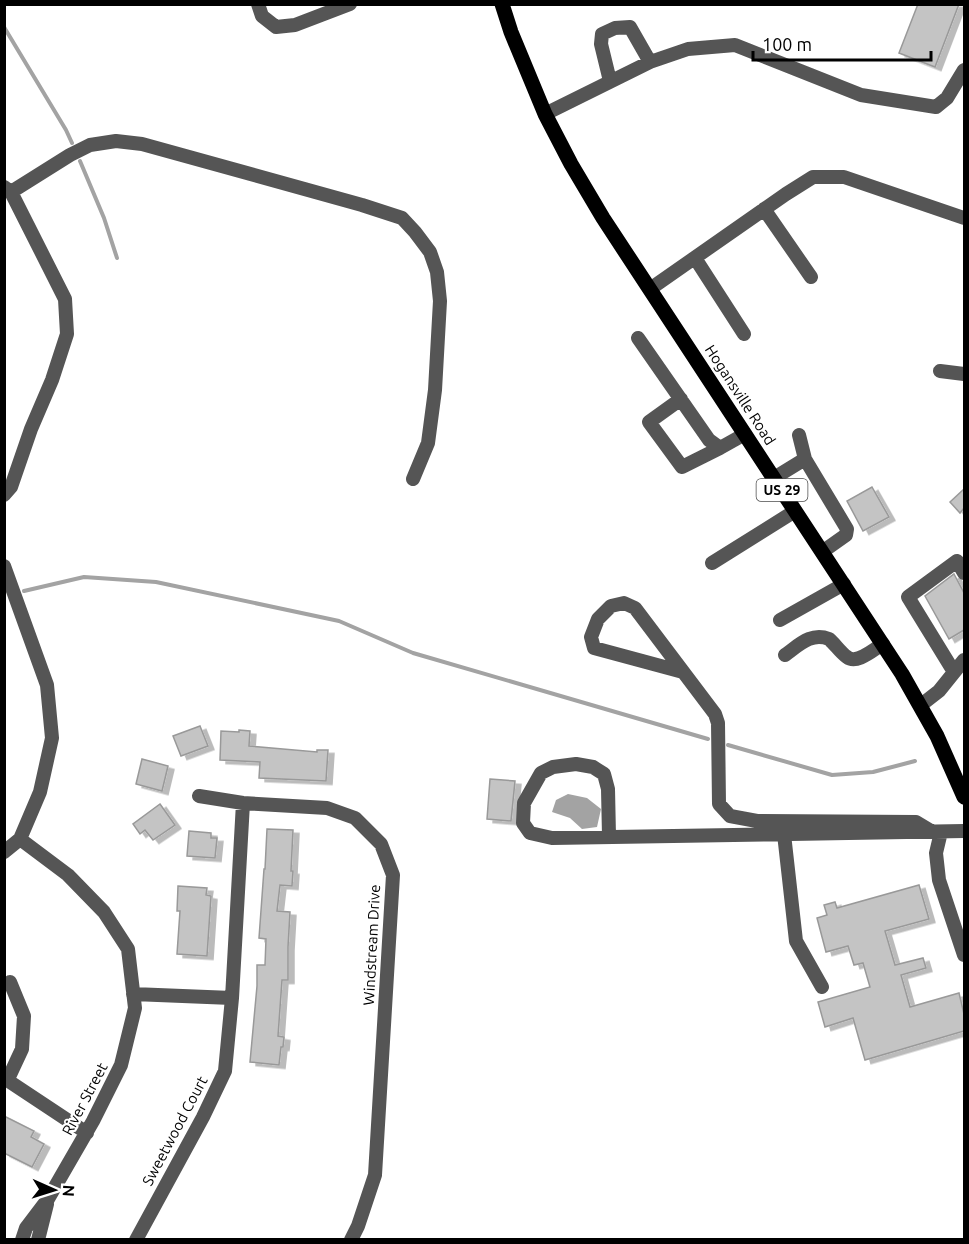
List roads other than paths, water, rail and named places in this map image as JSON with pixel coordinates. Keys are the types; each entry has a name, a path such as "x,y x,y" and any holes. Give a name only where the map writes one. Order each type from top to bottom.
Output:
{"main road":[{"name":"Hogansville Road","path":"502,4 511,32 545,114 571,165 603,218 903,674 921,705 964,797"}],"street":[{"path":"258,4 262,16 276,27 294,25 350,4"},
{"path":"610,81 601,44 602,34 615,27 630,27 650,62"},
{"path":"545,114 650,62 688,49 735,45 861,95 936,107 946,98 964,70"},
{"path":"4,495 10,487 52,380 67,334 65,299 8,190 90,145 116,141 142,144 362,205 402,218 415,232 430,252 437,272 440,301 435,390 428,443 413,479"},
{"path":"650,289 813,177 844,177 964,218"},
{"path":"764,209 810,277"},
{"path":"695,258 744,334"},
{"path":"638,338 709,440 720,448"},
{"path":"940,371 964,374"},
{"path":"681,399 649,422 682,467 745,434"},
{"path":"800,435 805,459 848,532 846,536 822,552"},
{"path":"774,478 805,459"},
{"path":"712,563 795,511"},
{"path":"954,672 908,597 957,561 964,573"},
{"path":"4,566 47,685 52,738 40,792 20,839 4,852"},
{"path":"780,620 844,584"},
{"path":"683,672 594,648 591,638 598,619 611,606 624,603 635,608 715,714 718,723 718,804 730,816 757,821 916,822 937,832"},
{"path":"785,656 812,637 829,639 851,659 857,659 883,644"},
{"path":"921,705 939,691 964,660"},
{"path":"609,836 609,789 604,774 593,767 576,764 553,767 541,773 524,803 523,823 530,833 552,838 964,831"},
{"name":"Windstream Drive","path":"199,796 243,803 327,808 355,818 381,844 393,875 375,1175 358,1226 351,1239"},
{"name":"Sweetwood Court","path":"136,1239 203,1117 225,1071 232,998 243,803"},
{"path":"937,832 936,853 939,880 964,955"},
{"path":"784,834 796,941 822,987"},
{"name":"River Street","path":"20,839 68,875 104,912 128,949 135,1008 121,1065 87,1133 48,1199 26,1228 22,1239"},
{"path":"10,982 24,1016 22,1049 6,1079 87,1133"},
{"path":"133,994 232,998"},
{"name":"River Street","path":"38,1239 48,1199"}],"waterway":[{"path":"4,27 72,143"},
{"path":"80,161 104,218 117,258"},
{"path":"24,591 84,577 156,582 339,621 413,653 708,739"},
{"path":"728,745 832,775 873,772 915,761"}]}
